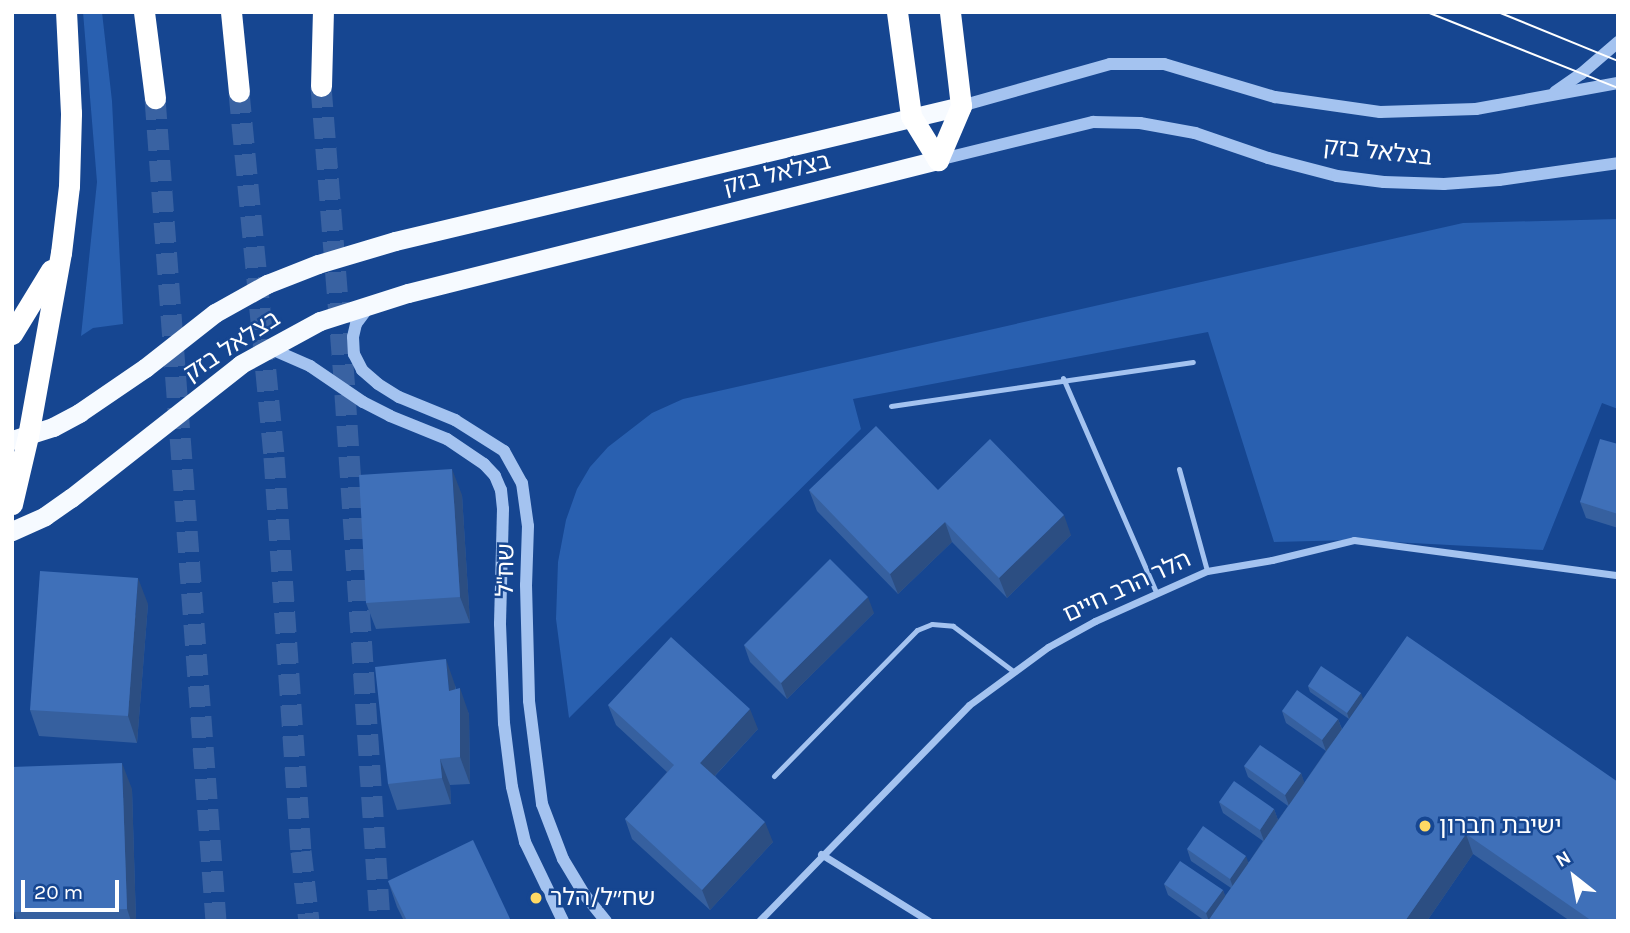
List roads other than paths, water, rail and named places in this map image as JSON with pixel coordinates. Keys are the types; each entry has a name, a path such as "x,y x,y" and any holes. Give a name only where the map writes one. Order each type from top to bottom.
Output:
{"highway":[{"path":"12,504 20,438 61,253 69,186 71,125 66,12"},
{"path":"145,12 156,97"},
{"path":"231,12 239,92"},
{"path":"321,86 323,12"},
{"path":"897,12 911,116 938,160"},
{"path":"938,160 961,106 950,12"},
{"name":"בצלאל בזק","path":"20,438 53,427 111,393 215,313 240,298 318,264 396,241 961,106"},
{"name":"בצלאל בזק","path":"12,531 45,516 71,498 216,382 268,348 320,321 377,302 938,160"},
{"path":"12,334 61,253"}],"street":[{"path":"1542,99 1581,74 1618,42"},
{"name":"בצלאל בזק","path":"961,106 1110,64 1164,64 1275,97 1380,112 1476,109 1618,83"},
{"name":"בצלאל בזק","path":"938,160 1093,122 1140,123 1195,133 1268,158 1337,176 1384,182 1444,184 1499,180 1618,163"},
{"name":"שח\"ל","path":"377,302 365,310 354,331 354,354 362,370 377,384 398,397 454,420 496,445 504,451 522,483 528,526 526,585 529,701 542,804 564,859 584,894 606,921"},
{"name":"שח\"ל","path":"268,348 310,366 381,412 447,439 484,464 495,476 501,490 503,509 500,624 504,723 512,787 525,842 562,921"},
{"name":"הלר הרב חיים","path":"759,921 821,854 969,705 1059,640 1156,592 1207,571 1272,561 1353,540 1618,575"},
{"path":"821,854 929,921"}],"lane":[{"path":"891,406 1063,378 1193,362"},
{"path":"1063,378 1156,592"},
{"path":"1179,469 1207,571"},
{"path":"774,776 917,630 932,624 953,626 1013,671"}],"tunnel":[{"path":"321,86 345,394 380,921"},
{"path":"239,92 274,457 301,851 309,921"},
{"path":"155,98 216,921"}],"tram line":[{"path":"1427,12 1618,88"},
{"path":"1498,12 1618,61"}],"place":[{"name":"ישיבת חברון","path":"1425,826"},
{"name":"שח״ל/הלר","path":"536,898"}]}
